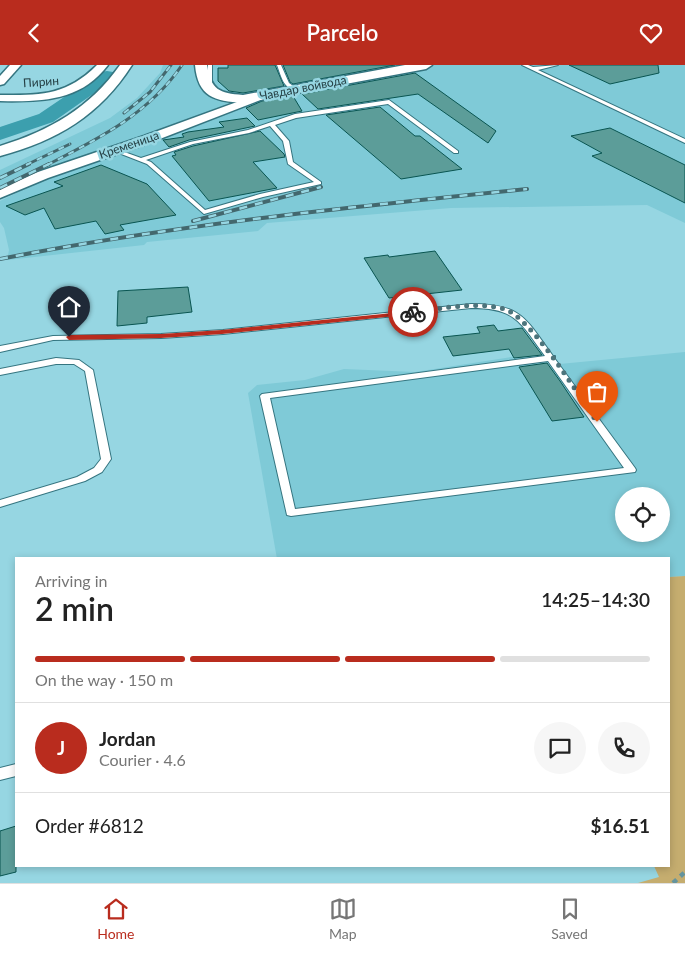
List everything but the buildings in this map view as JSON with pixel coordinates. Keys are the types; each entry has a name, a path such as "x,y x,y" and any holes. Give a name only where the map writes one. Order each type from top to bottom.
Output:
{"street":[{"path":"0,82 16,65"},
{"name":"Пирин","path":"0,98 37,98 65,95 86,82 103,65"},
{"path":"0,151 44,136 74,119 103,97 119,78 126,65"},
{"path":"201,65 202,79 209,91"},
{"name":"Чавдар войвода","path":"209,91 229,98 259,97 426,65"},
{"name":"Кременица","path":"0,194 43,175 148,139 259,97"}],"lane":[{"path":"209,91 210,65"},
{"path":"279,65 287,83 294,89"},
{"path":"524,65 685,141"},
{"path":"533,69 553,65"},
{"path":"140,159 185,145 250,131 295,116 389,102 456,152"},
{"path":"114,150 150,163 204,212 262,195 319,183 290,163 286,141 271,124"},
{"path":"0,349 53,338 161,336 222,332 471,306 490,307 515,313 524,322 552,358 631,470 291,513 265,396 552,358"},
{"path":"0,372 56,361 76,362 89,370 106,459 98,470 80,479 0,504"},
{"path":"0,774 15,770"}],"path":[{"path":"673,883 685,872"}],"shaded area":[{"path":"163,65 685,65 685,223 647,205 451,208 267,223 258,231 147,242 144,245 7,260 9,250 4,228 0,222 0,201 35,184 43,171 0,192 0,170 110,118 137,98 160,73"},
{"path":"543,352 549,365 685,352 685,576 670,577 670,557 277,557 248,393 257,385 305,380 344,369 415,372"},
{"path":"685,576 685,883 638,883 659,877 654,867 670,867 670,577"}],"waterway":[{"path":"0,134 46,118 107,76"}],"railway":[{"path":"124,113 150,92 171,65"},
{"path":"48,165 121,124 154,98 182,65"},
{"path":"26,165 70,144"},
{"path":"0,178 29,164"},
{"path":"0,188 48,165"},
{"path":"193,221 321,187"},
{"path":"0,259 131,236 262,218 527,189"}],"way so far":[{"path":"413,312 471,306 504,309 515,313 552,358 597,422"}],"route":[{"path":"69,337 161,336 222,332 413,312"}]}
